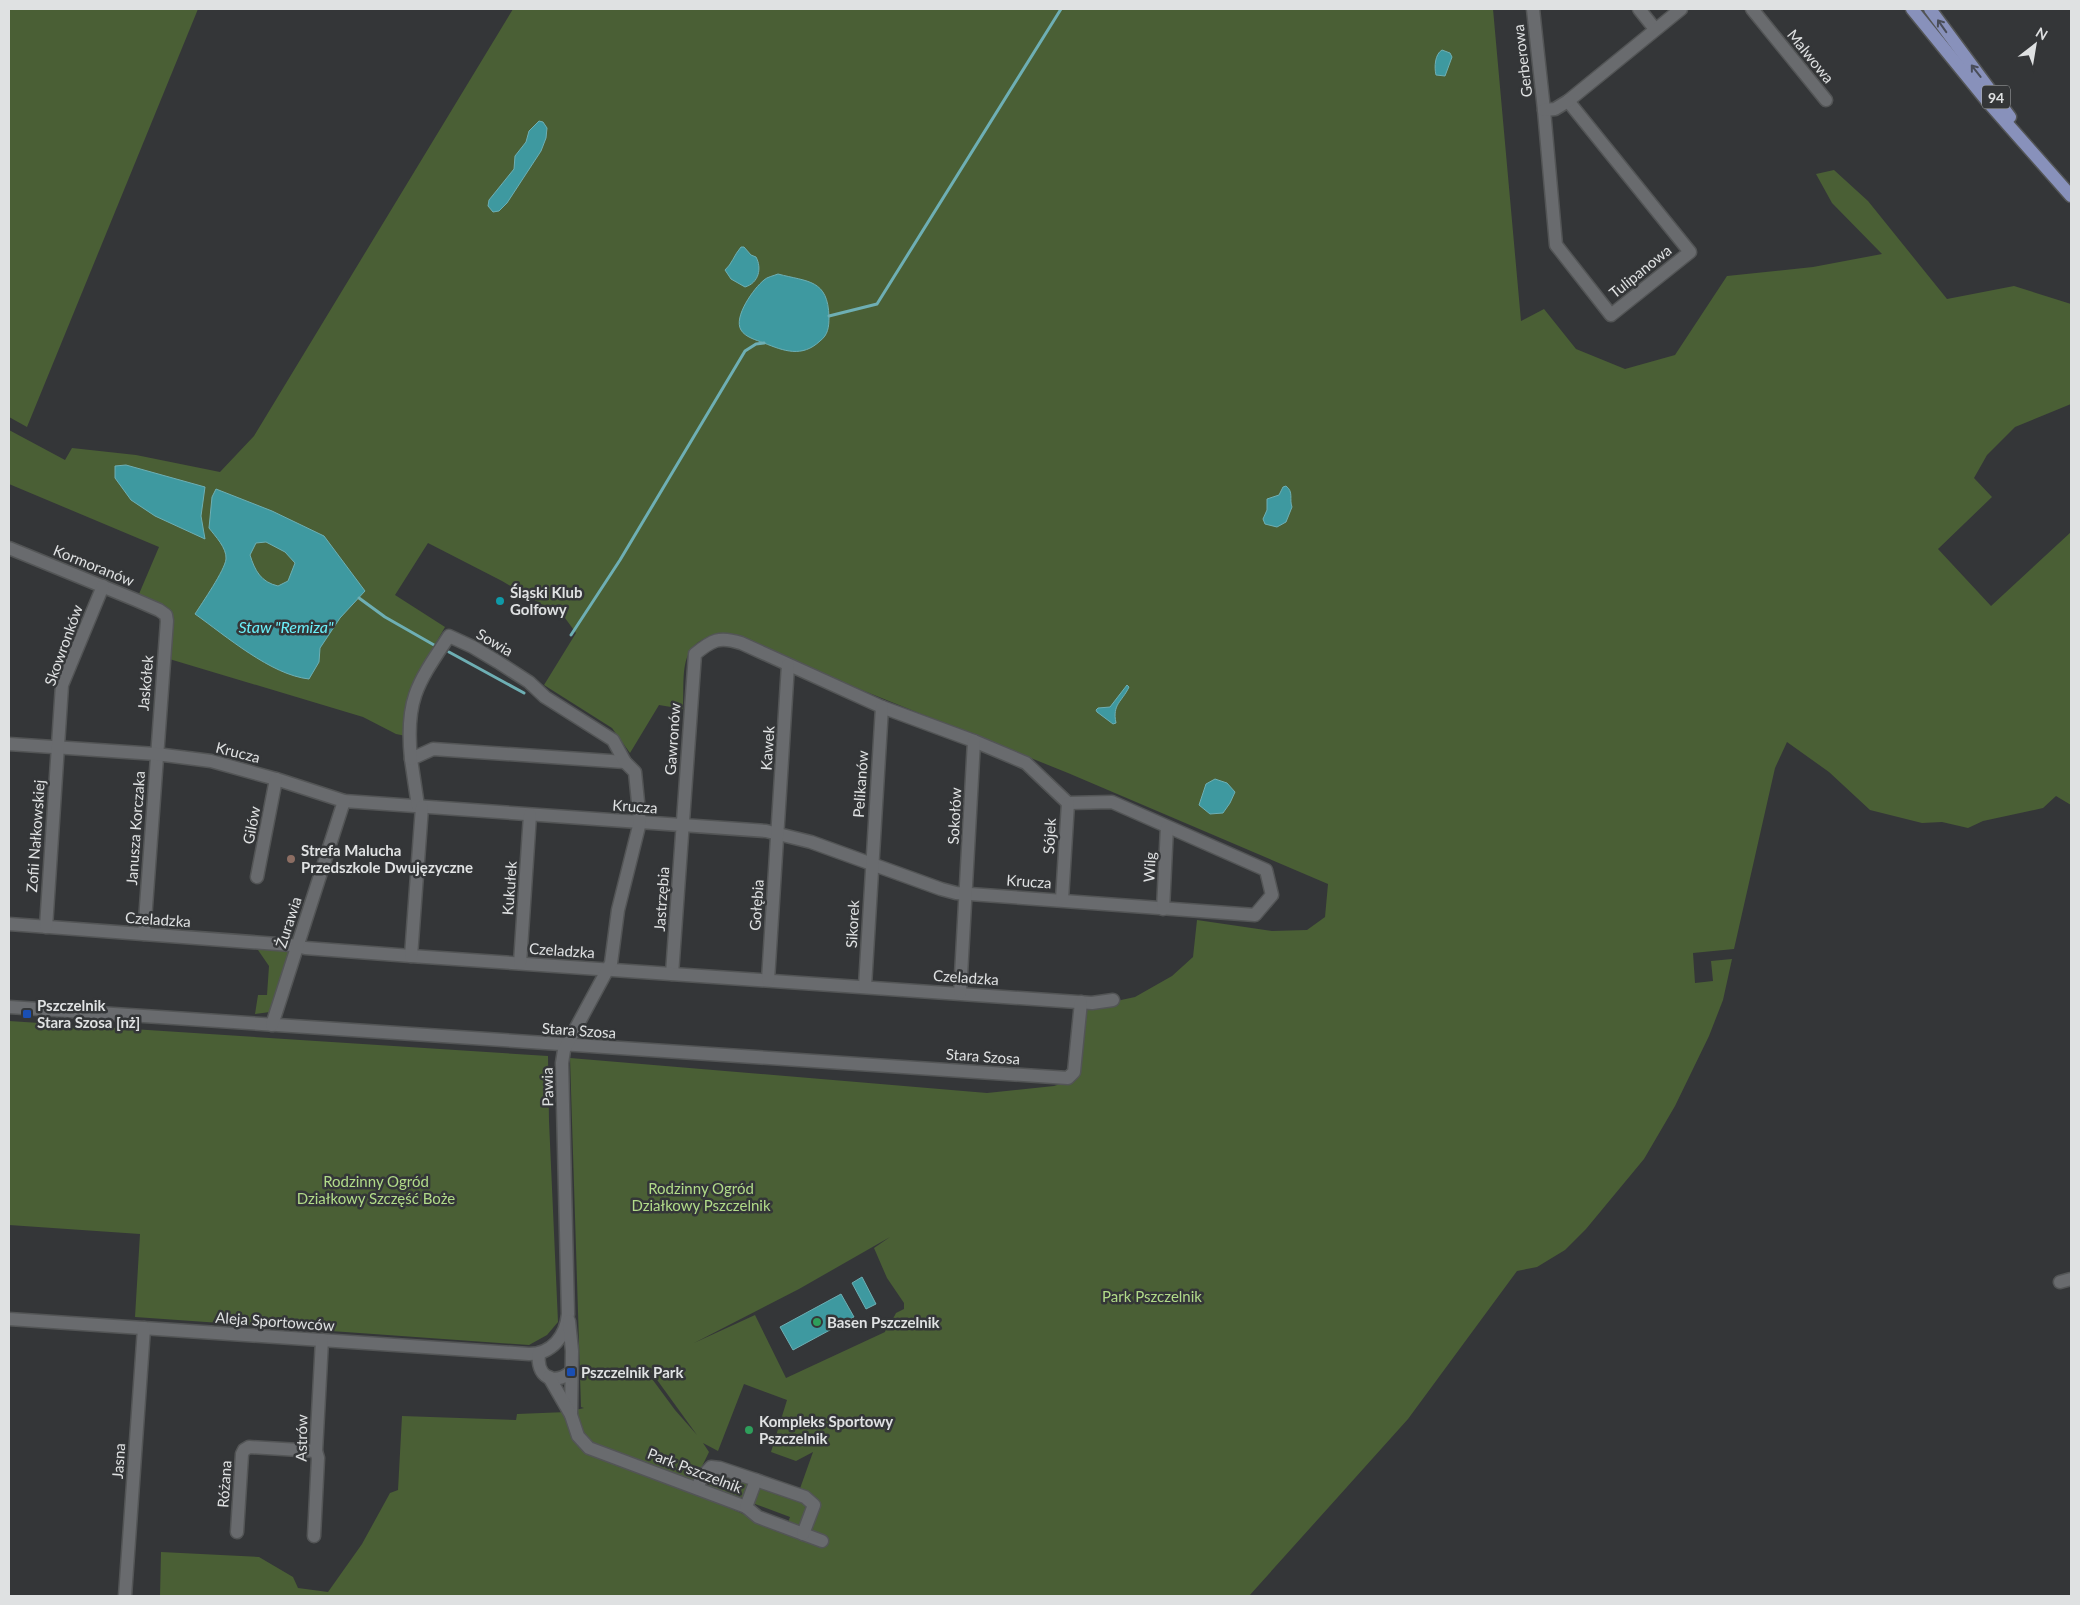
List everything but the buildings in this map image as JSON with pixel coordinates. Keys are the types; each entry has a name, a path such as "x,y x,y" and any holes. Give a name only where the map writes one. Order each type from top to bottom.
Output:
{"main road":[{"name":"94","path":"1912,9 1986,101 2071,196"},
{"name":"94","path":"1930,9 1996,97 2034,154"}],"street":[{"name":"Gerberowa","path":"1533,9 1544,110"},
{"path":"1639,9 1655,30"},
{"path":"1544,110 1555,109 1568,100 1682,9"},
{"name":"Malwowa","path":"1752,9 1826,100"},
{"name":"Tulipanowa","path":"1544,110 1556,245 1611,315 1690,252 1568,100"},
{"name":"Kormoranów","path":"9,548 103,586 159,610 166,615"},
{"name":"Skowronków","path":"58,747 62,685 103,586"},
{"name":"Jaskółek","path":"156,754 166,615"},
{"name":"Sowia","path":"411,956 420,807 409,739 412,700 423,675 449,636 473,647 498,662 529,682 545,697 612,740 635,772 640,822"},
{"name":"Gawronów","path":"682,826 695,654 710,641 728,639 742,643 788,665"},
{"path":"788,665 882,707 974,741 1026,763 1068,804 1112,802 1167,827"},
{"name":"Kawek","path":"777,833 788,665"},
{"name":"Pelikanów","path":"872,863 882,707"},
{"name":"Sokołów","path":"960,993 974,741"},
{"name":"Krucza","path":"9,744 156,754 211,761 344,801 777,833 811,842 941,889 966,893 1254,915 1272,895 1266,870 1167,827"},
{"name":"Zofii Nałkowskiej","path":"46,927 58,747"},
{"path":"411,759 433,749 626,762"},
{"name":"Janusza Korczaka","path":"144,934 156,754"},
{"name":"Gilów","path":"257,877 276,779"},
{"name":"Żurawia","path":"272,1025 344,801"},
{"name":"Sójek","path":"1062,900 1068,804"},
{"name":"Kukułek","path":"520,963 530,814"},
{"name":"Pawia","path":"544,1351 561,1336 568,1314 562,1063 567,1045 611,963 618,910 640,822"},
{"name":"Jastrzębia","path":"672,974 682,826"},
{"name":"Wilg","path":"1163,909 1167,827"},
{"name":"Gołębia","path":"768,980 777,833"},
{"name":"Sikorek","path":"865,986 872,863"},
{"name":"Czeladzka","path":"9,924 608,970 865,986 1092,1003 1113,1000"},
{"name":"Stara Szosa","path":"9,1007 1068,1078 1074,1072 1081,1002"},
{"name":"Park Pszczelnik","path":"568,1314 572,1359 571,1415"},
{"name":"Aleja Sportowców","path":"9,1319 322,1340 544,1351"},
{"name":"Jasna","path":"125,1596 144,1328"},
{"name":"Astrów","path":"314,1536 322,1340"},
{"path":"544,1351 564,1352 572,1359"},
{"name":"Park Pszczelnik","path":"544,1351 538,1363 541,1372 549,1377 571,1415 578,1436 589,1448 746,1507 758,1517 822,1541"},
{"path":"549,1377 554,1380 561,1379 571,1372"},
{"name":"Różana","path":"237,1532 242,1454 244,1450 249,1447 316,1451"},
{"path":"697,1488 702,1477 711,1467 720,1468 805,1497 814,1505 803,1534"},
{"path":"746,1507 756,1480"}],"green space":[{"path":"9,9 198,9 27,427 9,417"},
{"name":"Rodzinny Ogród Działkowy Pszczelnik","path":"513,9 1493,9 1521,321 1544,309 1576,349 1625,369 1675,355 1727,276 1813,267 1882,254 1832,203 1816,174 1834,170 1868,201 1947,299 2014,286 2071,304 2071,404 2015,427 1987,455 1974,478 1992,497 1938,549 1991,606 2071,532 2071,805 2056,796 2043,808 1983,821 1968,828 1942,822 1922,823 1870,810 1829,772 1787,742 1775,768 1734,949 1693,953 1695,983 1713,981 1711,961 1732,959 1723,1000 1709,1036 1675,1106 1644,1159 1586,1229 1565,1250 1537,1267 1517,1271 1408,1419 1249,1596 160,1596 161,1552 259,1557 293,1577 298,1588 328,1592 362,1544 390,1493 398,1490 402,1416 516,1420 517,1414 567,1412 584,1408 581,1407 570,1058 987,1093 1054,1086 1078,1078 1084,1008 1135,997 1172,976 1193,957 1197,920 1272,931 1307,930 1325,917 1328,884 1068,773 812,670 715,636 703,640 694,646 689,654 684,674 683,709 659,705 630,753 612,728 544,685 576,633 565,618 502,581 428,543 395,595 445,627 422,667 406,736 396,734 363,717 166,658 170,613 139,594 159,547 9,484 9,430 65,460 72,448 136,455 220,472 254,436","holes":["890,1237 874,1248 887,1278 904,1303 904,1309 896,1313 885,1332 786,1378 755,1315 694,1343 799,1289","647,1366 697,1435 675,1410 644,1368","744,1384 787,1400 771,1452 796,1461 813,1452 797,1497 759,1487 753,1501 755,1504 790,1517 785,1532 690,1491 709,1452 703,1443 718,1451"]},
{"path":"259,947 288,950 291,954 270,1012 255,1014 258,995 267,995 269,966 258,950"},
{"name":"Rodzinny Ogród Działkowy Szczęść Boże","path":"9,1021 548,1056 558,1322 547,1335 529,1345 135,1317 140,1234 9,1225"},
{"path":"717,1471 749,1481 744,1498 709,1485 708,1476"}],"water":[{"path":"1442,50 1450,53 1452,57 1445,76 1436,75 1435,72 1436,58"},
{"path":"539,121 543,122 547,128 546,138 541,151 507,203 499,211 493,212 488,206 489,200 514,169 515,156 526,142 529,131"},
{"path":"741,247 744,247 751,255 756,257 759,266 756,279 745,287 731,279 725,270"},
{"path":"778,274 814,284 825,295 829,317 828,331 823,339 806,350 793,351 779,348 751,338 741,330 740,318 750,296 765,279"},
{"path":"126,465 205,487 201,516 205,539 155,516 131,500 115,478 115,466"},
{"path":"1286,486 1291,493 1292,507 1286,522 1277,527 1265,524 1263,519 1267,510 1267,499 1279,495 1283,487"},
{"name":"Staw \"Remiza\"","path":"216,489 272,511 324,536 365,591 340,618 320,648 319,662 309,679 294,676 264,662 195,614 218,578 226,559 223,546 209,528 212,497","holes":["266,542 285,552 295,563 288,581 278,586 263,579 254,566 250,555 256,543"]},
{"path":"1127,685 1129,687 1115,711 1116,723 1113,724 1096,710 1098,708 1110,707"},
{"path":"1215,779 1227,783 1235,792 1223,813 1210,814 1199,805 1206,784"},
{"path":"862,1277 876,1304 866,1309 852,1283"},
{"name":"Basen Pszczelnik","path":"841,1294 854,1317 793,1350 780,1327"}],"waterway":[{"path":"829,316 877,304 1061,9"},
{"path":"571,635 620,560 745,351 756,344 764,343"},
{"path":"359,598 385,617 434,645"},
{"path":"449,652 524,693"}],"place":[{"name":"Śląski Klub Golfowy","path":"500,601"},
{"name":"Strefa Malucha Przedszkole Dwujęzyczne","path":"291,859"},
{"name":"Pszczelnik Stara Szosa [nż]","path":"27,1014"},
{"name":"Basen Pszczelnik","path":"817,1322"},
{"name":"Pszczelnik Park","path":"571,1372"},
{"name":"Kompleks Sportowy Pszczelnik","path":"749,1430"}]}
